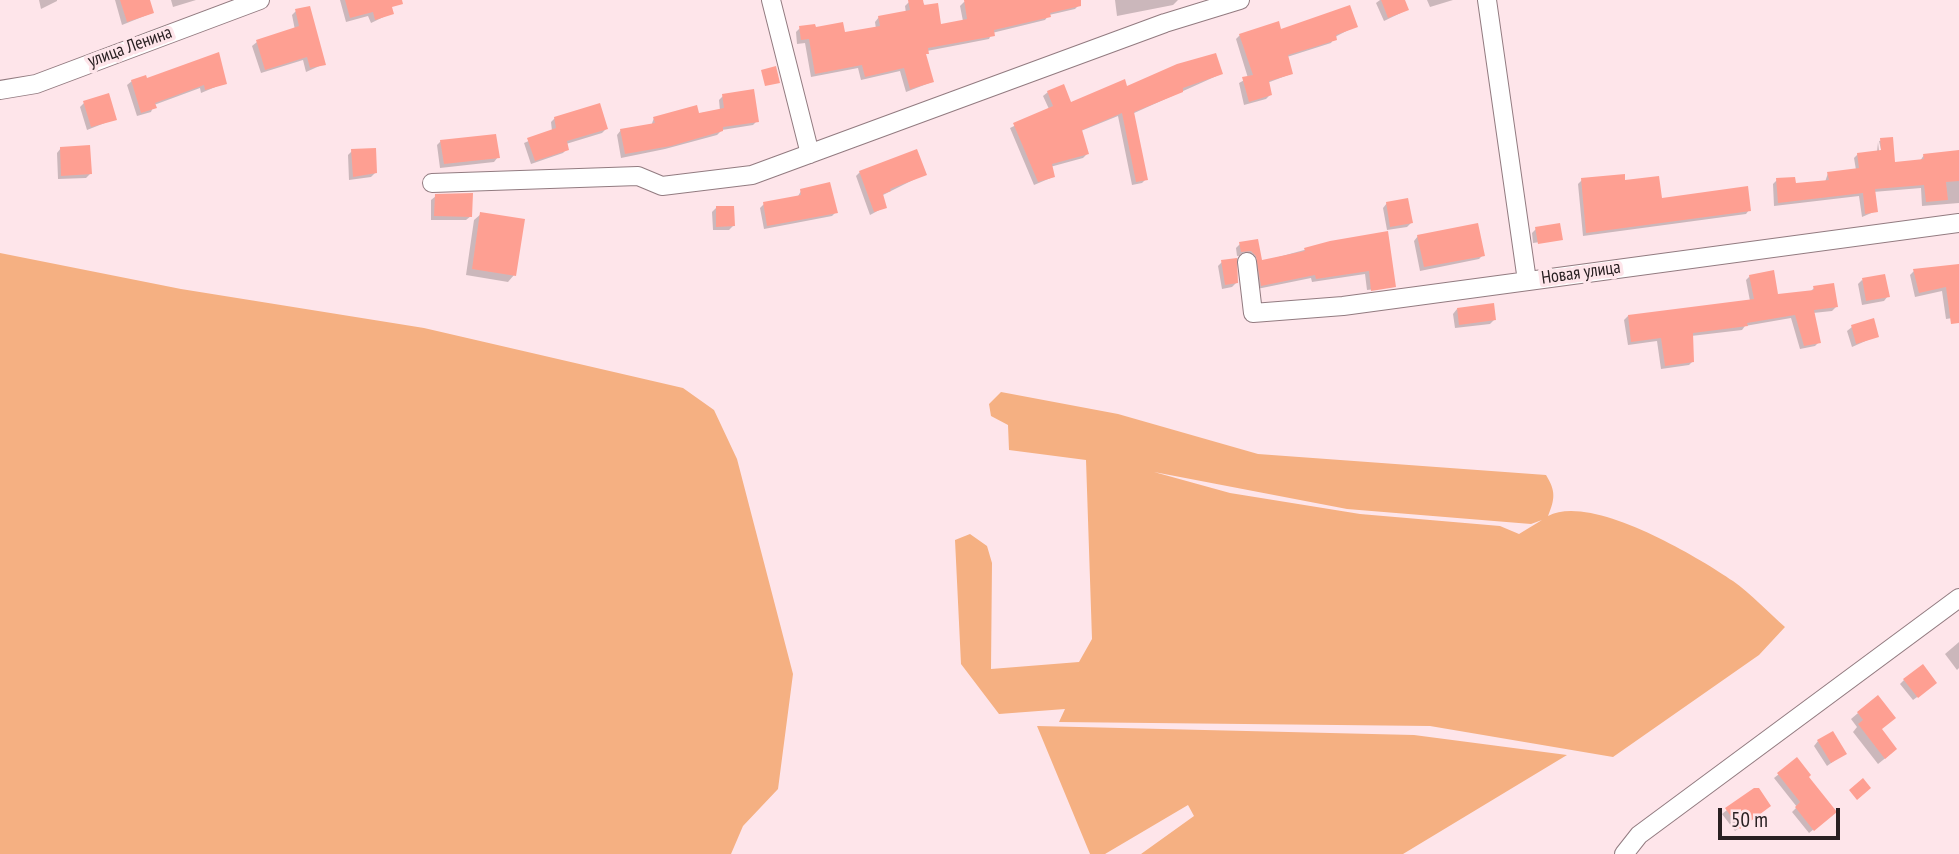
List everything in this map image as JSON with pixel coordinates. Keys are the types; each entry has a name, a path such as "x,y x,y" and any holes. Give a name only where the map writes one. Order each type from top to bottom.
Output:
{"street":[{"name":"улица Ленина","path":"0,90 36,84 260,0"},
{"path":"771,0 810,154"},
{"path":"432,184 638,176 662,186 752,175 1152,28 1240,0"},
{"path":"1487,0 1527,281"},
{"name":"Новая улица","path":"1247,262 1253,313 1343,306 1959,223"},
{"path":"1624,854 1639,835 1959,598"}],"shaded area":[{"path":"0,253 181,289 424,328 683,388 714,410 737,459 793,674 778,789 743,826 731,854 0,854"},
{"path":"1001,392 1118,414 1258,454 1546,475 1553,495 1548,516 1566,511 1589,513 1642,530 1733,581 1785,627 1759,655 1613,757 1430,726 1059,722 1065,709 999,714 961,664 955,540 970,534 987,546 992,563 991,669 1079,662 1092,639 1086,460 1009,450 1008,425 991,416 989,404","holes":["1154,472 1347,509 1531,524 1542,520 1519,534 1500,526 1360,514 1230,493"]},
{"path":"1037,726 1414,735 1567,755 1403,854 1141,854 1194,816 1188,805 1105,854 1090,854"}],"building":[{"path":"120,0 150,0 154,13 127,22"},
{"path":"345,0 402,0 403,4 392,7 394,14 375,20 373,12 350,18"},
{"path":"908,0 923,0 924,5 938,3 941,24 967,19 964,0 1081,0 1081,6 1050,13 1051,17 994,30 995,36 928,48 929,54 926,54 934,82 910,89 904,68 865,77 862,65 815,74 809,39 801,40 799,26 815,24 816,27 843,22 845,32 880,26 878,16 910,10"},
{"path":"1381,0 1405,0 1409,10 1388,18"},
{"path":"1350,5 1358,27 1336,35 1337,40 1288,55 1293,74 1269,81 1272,95 1249,102 1242,77 1253,75 1239,34 1279,21 1281,29"},
{"path":"310,6 326,65 310,68 307,57 265,70 256,40 299,26 295,9"},
{"path":"219,52 227,84 205,90 204,85 155,103 157,108 141,113 131,80 146,75 147,78"},
{"path":"1216,53 1223,74 1183,88 1183,92 1134,112 1148,180 1136,182 1122,113 1082,130 1089,154 1052,164 1055,177 1038,182 1013,123 1053,106 1047,91 1064,84 1071,102 1125,79 1127,86 1177,64"},
{"path":"776,66 780,83 765,86 761,70"},
{"path":"754,89 759,122 723,127 723,131 671,146 625,154 620,129 655,123 653,117 697,105 699,113 724,108 722,94"},
{"path":"109,93 117,120 91,127 83,101"},
{"path":"600,103 608,129 567,141 569,150 535,161 527,138 556,128 554,117"},
{"path":"496,134 500,158 444,164 440,140"},
{"path":"1893,137 1895,162 1924,159 1923,154 1959,150 1959,181 1946,182 1948,200 1926,202 1924,185 1875,189 1878,212 1865,214 1863,193 1778,203 1776,178 1795,177 1796,183 1829,180 1827,172 1859,168 1857,153 1881,150 1880,138"},
{"path":"90,145 92,174 61,176 60,147"},
{"path":"376,148 377,173 353,177 351,149"},
{"path":"917,149 927,175 890,189 891,191 883,194 887,208 874,212 859,171"},
{"path":"1625,174 1625,180 1659,176 1662,198 1748,186 1751,211 1586,233 1581,178"},
{"path":"830,182 838,213 767,226 763,202 801,195 800,189"},
{"path":"473,193 472,217 434,216 435,194"},
{"path":"1408,198 1413,223 1390,227 1386,202"},
{"path":"716,206 734,206 735,226 716,227"},
{"path":"480,212 525,219 516,276 472,269"},
{"path":"1478,223 1485,256 1424,267 1417,235"},
{"path":"1560,223 1563,240 1538,244 1535,227"},
{"path":"1388,231 1396,287 1371,291 1369,271 1316,279 1315,275 1261,286 1256,256 1251,251 1241,252 1239,242 1258,239 1262,260 1305,251 1304,248 1330,241"},
{"path":"1237,258 1238,283 1225,285 1221,260"},
{"path":"1959,264 1959,323 1951,324 1946,287 1919,293 1913,269"},
{"path":"1774,270 1778,294 1814,290 1813,286 1834,283 1838,307 1814,310 1821,343 1804,346 1795,315 1747,323 1748,326 1693,333 1694,362 1665,366 1661,338 1631,342 1628,315 1754,299 1749,275"},
{"path":"1885,274 1890,297 1866,301 1862,278"},
{"path":"1494,303 1496,320 1459,325 1457,308"},
{"path":"1874,318 1879,337 1856,344 1851,325"},
{"path":"1923,664 1937,683 1918,698 1903,679"},
{"path":"1878,695 1896,718 1882,729 1897,749 1885,759 1858,724 1863,720 1857,712"},
{"path":"1833,731 1847,754 1831,763 1817,740"},
{"path":"1797,757 1837,812 1814,831 1795,807 1800,802 1777,773"},
{"path":"1863,778 1871,788 1857,800 1849,790"},
{"path":"1754,788 1759,788 1771,806 1740,829 1725,808"}]}
